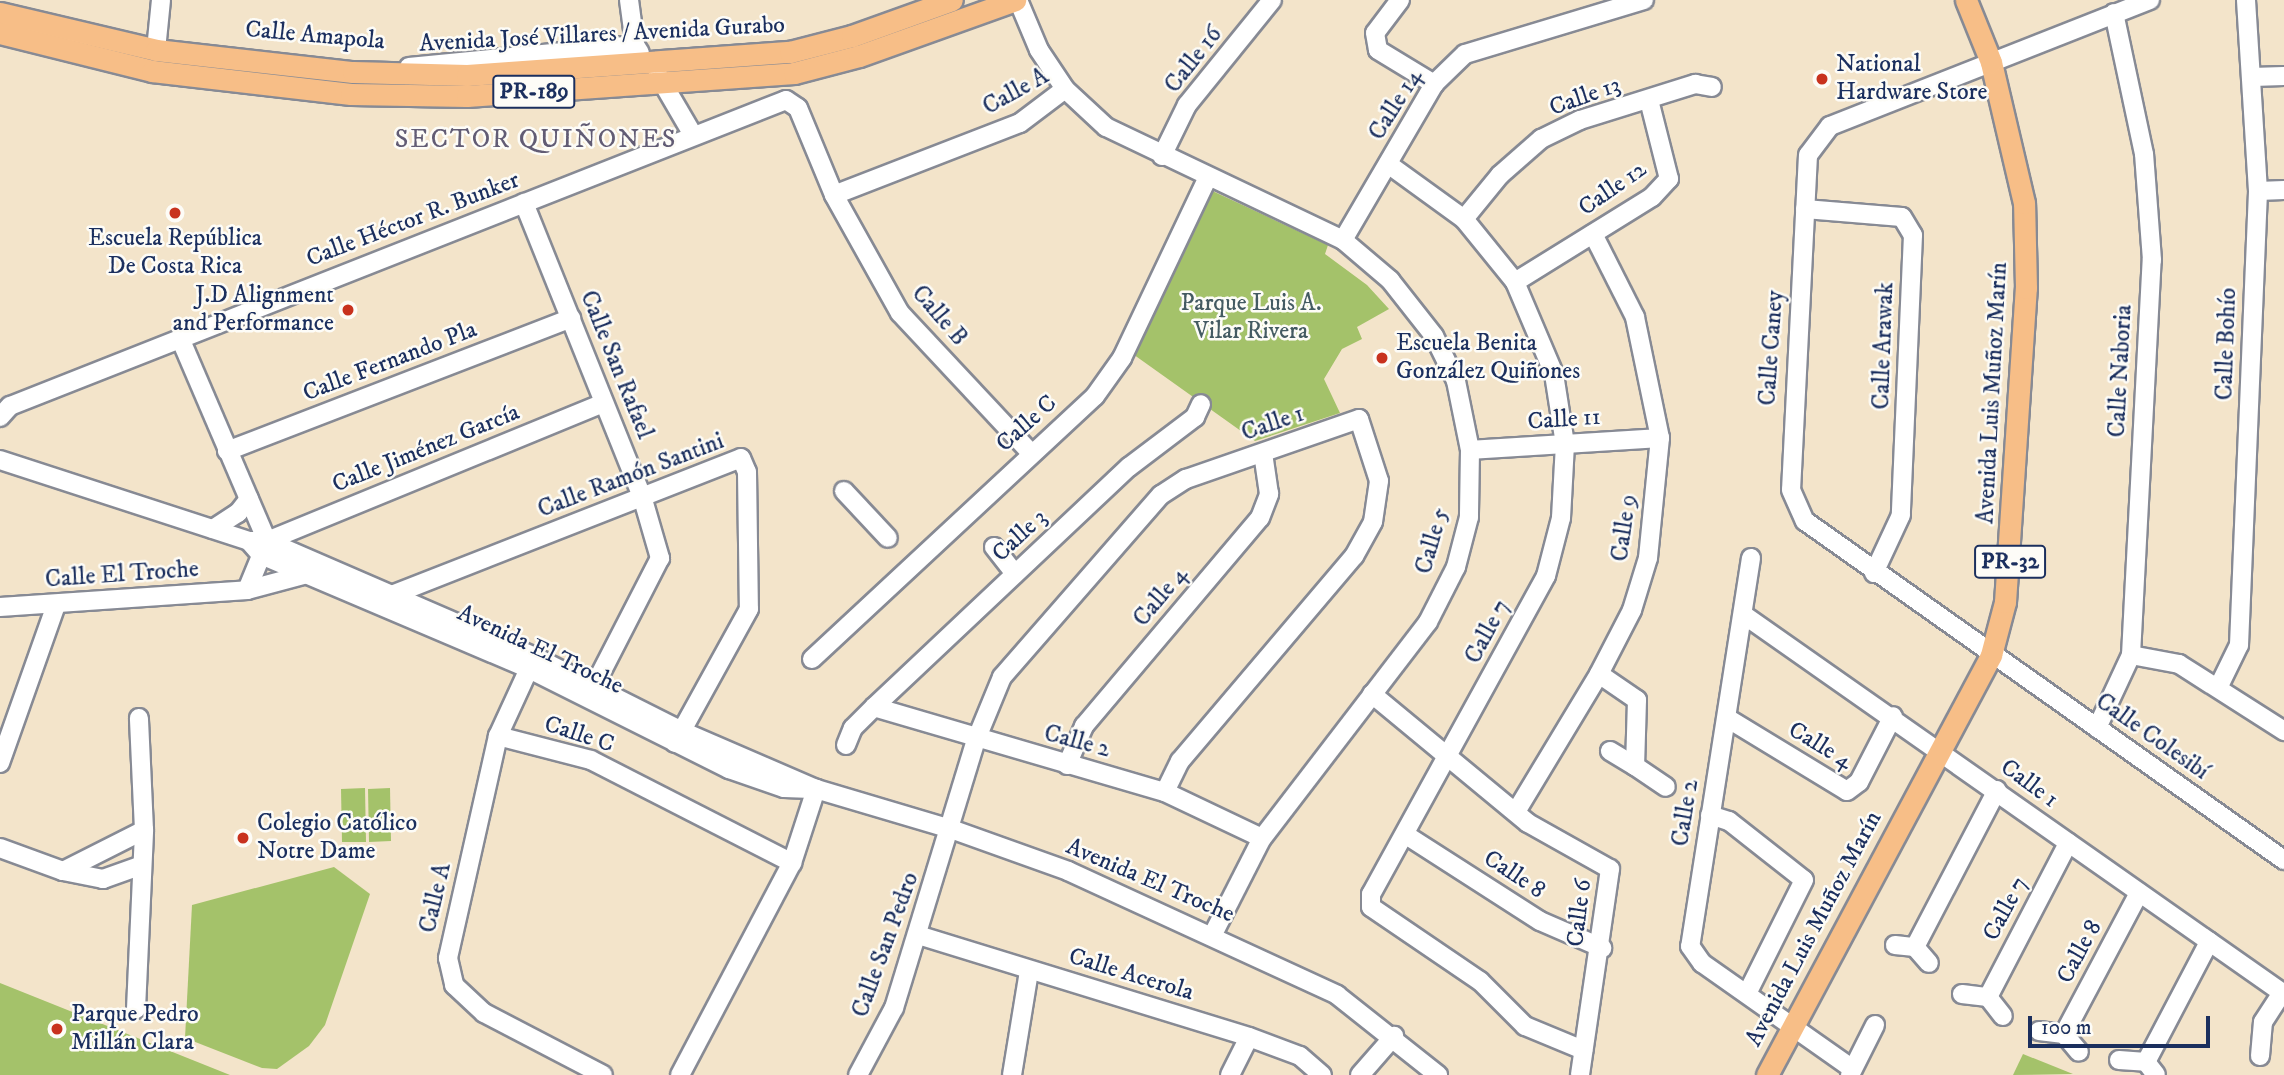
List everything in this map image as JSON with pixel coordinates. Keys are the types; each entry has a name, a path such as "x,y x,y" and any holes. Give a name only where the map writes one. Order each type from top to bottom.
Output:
{"main road":[{"name":"Avenida José Villares / Avenida Gurabo","path":"0,13 157,45 353,72 467,75 790,52 852,36 952,0"},
{"name":"Avenida José Villares / Avenida Gurabo","path":"0,33 152,71 351,94 467,96 804,71 859,57 1017,0"},
{"name":"Avenida Luis Muñoz Marín","path":"1966,0 1996,60"},
{"name":"Avenida Luis Muñoz Marín","path":"1766,1075 1797,1030 1996,659 2010,562 2026,288 2020,171 1996,60 1979,0"},
{"path":"44,46 49,24"},
{"name":"Avenida Luis Muñoz Marín","path":"1782,1075 1797,1030"}],"street":[{"path":"157,45 161,0"},
{"path":"629,0 635,45 664,83 692,135"},
{"path":"1017,0 1039,50 1065,89"},
{"name":"Calle 16","path":"1162,156 1187,106 1272,0"},
{"path":"1400,0 1375,33 1378,50 1434,84"},
{"name":"Calle 14","path":"1343,240 1434,84 1465,54 1644,0"},
{"name":"Calle Caney","path":"1996,659 1805,521 1791,490 1808,155 1830,126 2150,0"},
{"name":"Calle Bohío","path":"2219,686 2239,645 2258,191 2246,0"},
{"name":"Calle Naboria","path":"2097,727 2131,655 2152,260 2144,154 2115,13"},
{"name":"Calle Amapola","path":"157,45 378,70 635,45"},
{"path":"2252,77 2284,76"},
{"name":"Calle 13","path":"1464,219 1500,175 1541,139 1580,120 1695,84 1712,87"},
{"name":"Calle A","path":"834,195 1020,123 1065,89 1106,127 1208,177"},
{"name":"Calle Héctor R. Bunker","path":"0,417 10,406 786,100 799,108 834,195"},
{"name":"Calle 12","path":"1515,282 1652,197 1669,179 1649,100"},
{"name":"Calle 7","path":"1388,164 1464,219 1515,282 1554,374 1565,444 1561,518 1546,576 1449,758 1371,894 1371,907 1480,981 1525,1026 1583,1050"},
{"name":"Calle 5","path":"1208,177 1343,240 1390,280 1434,336 1455,381 1470,450 1469,517 1456,567 1428,622 1262,838 1213,934"},
{"name":"Calle C","path":"812,659 1030,452 1095,396 1122,358 1208,177"},
{"path":"2258,191 2284,190"},
{"name":"Calle B","path":"834,195 900,313 1030,452"},
{"name":"Calle San Rafael","path":"524,203 642,496 660,558 591,691"},
{"name":"Calle Arawak","path":"1805,209 1902,217 1913,235 1901,515 1874,573"},
{"name":"Calle 9","path":"1517,810 1599,674 1632,610 1648,558 1660,438 1635,317 1593,234"},
{"name":"Calle Fernando Pla","path":"227,452 571,318"},
{"path":"180,338 267,546 253,588"},
{"name":"Calle Jiménez García","path":"267,546 298,528 603,403"},
{"name":"Calle 3","path":"846,745 853,727 1129,467 1195,417 1202,404"},
{"name":"Calle 1","path":"951,829 976,740 1002,677 1161,495 1186,479 1359,419 1378,481 1373,522 1354,556 1180,761 1165,792"},
{"name":"Calle 11","path":"1470,450 1660,438"},
{"name":"Calle 4","path":"1067,765 1084,726 1260,518 1269,494 1263,453"},
{"name":"Calle Ramón Santini","path":"374,602 741,458 747,472 749,608 679,737"},
{"name":"Avenida El Troche","path":"0,460 267,546 294,552 393,595 784,788 816,789 951,829 1068,871 1213,934 1337,995 1394,1036 1438,1075"},
{"path":"844,491 888,538"},
{"path":"213,529 238,513 249,499"},
{"path":"294,552 298,528"},
{"name":"Avenida El Troche","path":"267,546 307,574 532,663"},
{"path":"994,547 1015,574"},
{"name":"Calle 2","path":"1751,558 1690,946 1702,962 1851,1072"},
{"name":"Calle El Troche","path":"0,607 56,605 253,588 307,574"},
{"path":"0,763 56,605"},
{"name":"Calle 1","path":"1744,615 1893,716 2283,994"},
{"path":"2131,655 2179,664 2219,686 2284,731"},
{"name":"Calle Colesibí","path":"1996,659 2284,860"},
{"name":"Calle A","path":"532,663 498,736 448,958 454,985 484,1013 603,1075"},
{"path":"1599,674 1637,700 1635,766"},
{"name":"Calle 6","path":"1372,694 1517,810 1528,823 1610,869 1602,948 1580,1075"},
{"name":"Calle 2","path":"874,707 976,740 1165,792 1262,838"},
{"name":"Calle 4","path":"1727,718 1847,791 1859,782 1893,716"},
{"path":"136,1009 144,830 139,718"},
{"name":"Calle C","path":"498,736 592,760 792,863"},
{"path":"1610,751 1666,787"},
{"path":"680,1075 792,863 816,789"},
{"path":"1915,947 1997,790"},
{"path":"1710,815 1729,821 1804,880 1747,994"},
{"name":"Calle San Pedro","path":"861,1074 894,1008 951,829"},
{"path":"63,871 144,830"},
{"name":"Calle 8","path":"1406,835 1540,921 1602,948"},
{"name":"Calle 7","path":"1988,997 2068,843"},
{"path":"0,848 63,871 103,879 142,865"},
{"name":"Calle 8","path":"2064,1034 2139,893"},
{"name":"Calle Acerola","path":"918,935 1249,1037 1300,1056 1322,1075"},
{"path":"2119,1060 2151,1069 2209,942"},
{"path":"1895,945 1915,947 1929,963"},
{"path":"1012,1075 1029,971"},
{"path":"1962,994 1988,997 2003,1016"},
{"path":"2260,1056 2263,1022 2283,994"},
{"path":"1851,1072 1875,1025"},
{"path":"2039,1031 2064,1034 2080,1052"},
{"path":"1360,1075 1394,1036"},
{"path":"1230,1075 1249,1037"}],"green space":[{"name":"Parque Luis A. Vilar Rivera","path":"1206,188 1328,245 1325,254 1367,285 1389,309 1357,327 1362,339 1342,349 1324,379 1340,413 1255,441 1130,352"},
{"path":"365,788 366,842 342,842 341,789"},
{"path":"390,788 391,841 369,842 368,789"},
{"path":"334,867 370,894 325,1025 309,1046 277,1069 262,1068 185,1038 192,905"},
{"name":"Parque Pedro Millán Clara","path":"0,983 230,1075 0,1075"},
{"path":"2023,1054 2073,1074 2013,1075"}],"place":[{"name":"National Hardware Store","path":"1822,79"},
{"name":"Escuela República De Costa Rica","path":"175,213"},
{"name":"J.D Alignment and Performance","path":"348,310"},
{"name":"Escuela Benita González Quiñones","path":"1382,358"},
{"name":"Colegio Católico Notre Dame","path":"243,838"},
{"name":"Parque Pedro Millán Clara","path":"57,1029"}],"district":[{"name":"SECTOR QUIÑONES","path":"536,140"}]}
